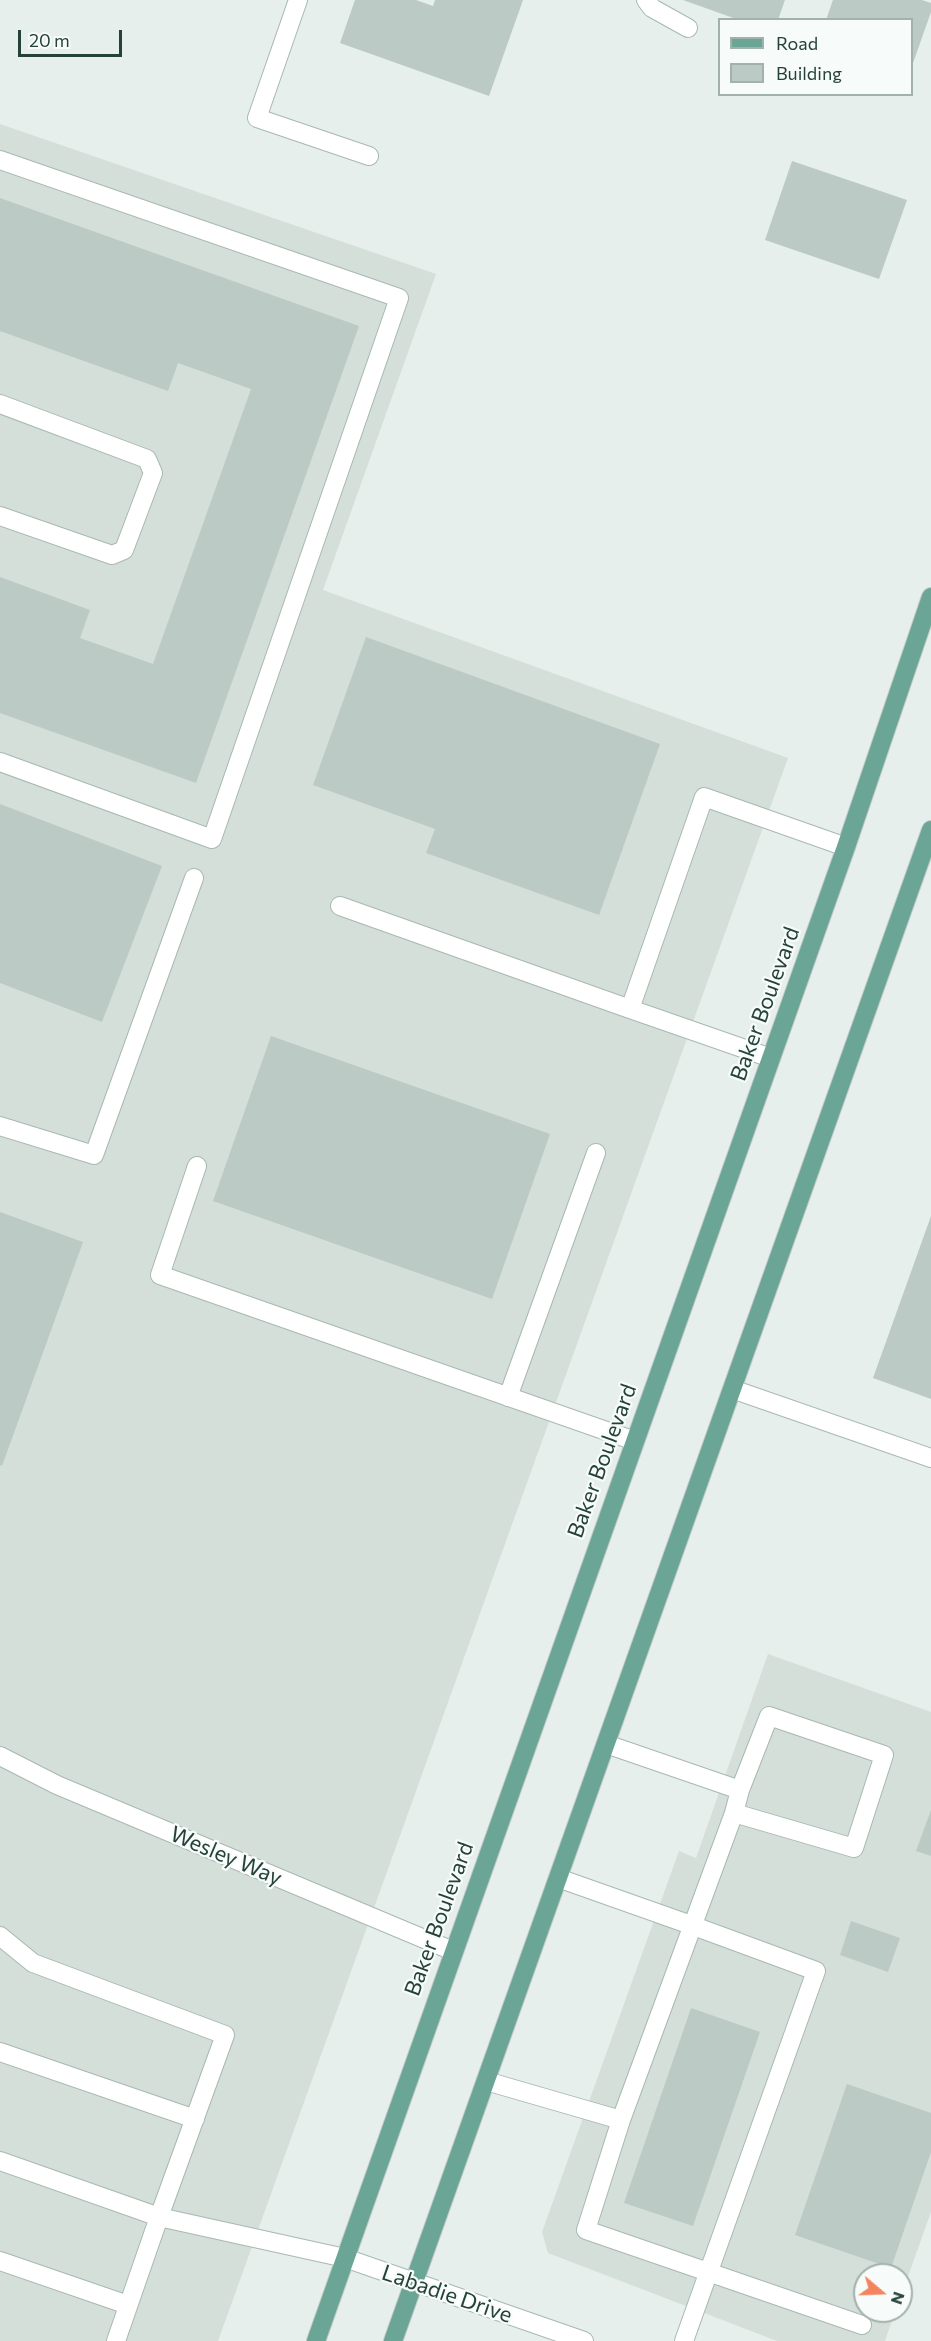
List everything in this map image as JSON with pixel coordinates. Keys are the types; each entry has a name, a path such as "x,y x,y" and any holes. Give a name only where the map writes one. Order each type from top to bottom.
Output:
{"main road":[{"name":"Baker Boulevard","path":"316,2341 846,848 931,597"},
{"path":"393,2341 931,830"}],"street":[{"path":"298,0 257,118 369,156"},
{"path":"646,0 652,8 688,28"},
{"path":"0,160 399,298 212,839 0,762"},
{"path":"0,404 147,459 153,473 124,549 112,555 0,516"},
{"path":"630,1009 704,797 846,848"},
{"path":"0,1126 94,1155 194,878"},
{"path":"340,906 771,1058"},
{"path":"508,1397 596,1153"},
{"path":"197,1166 160,1275 634,1441"},
{"path":"732,1389 931,1458"},
{"path":"734,1813 854,1848 884,1755 769,1716 621,2120 586,2230 862,2325"},
{"path":"606,1744 740,1790"},
{"name":"Wesley Way","path":"0,1756 57,1785 453,1952"},
{"path":"558,1878 691,1924 816,1971 684,2341"},
{"path":"0,1936 33,1963"},
{"path":"0,1952 225,2035 116,2341"},
{"path":"0,2052 195,2119"},
{"path":"486,2081 621,2120"},
{"name":"Labadie Drive","path":"0,2161 159,2217 345,2258 575,2340"},
{"path":"0,2260 128,2305"}],"shaded area":[{"path":"0,124 436,274 323,590 788,758 218,2341 0,2341"},
{"path":"768,1654 931,1712 931,2212 913,2263 853,2263 853,2323 891,2323 885,2341 777,2341 548,2253 542,2232 679,1851 696,1858"}],"building":[{"path":"355,0 416,0 433,6 435,0 523,0 489,96 340,43"},
{"path":"683,0 785,0 779,18 733,18"},
{"path":"833,0 922,0 931,3 931,12 913,63 913,18 827,18"},
{"path":"792,161 907,200 879,279 765,240"},
{"path":"0,198 359,326 196,783 0,713 0,577 90,610 80,638 153,664 251,389 178,363 168,391 0,331"},
{"path":"366,637 660,744 599,915 426,853 435,829 313,785"},
{"path":"0,804 162,866 102,1022 0,983"},
{"path":"271,1036 550,1134 492,1299 213,1201"},
{"path":"0,1212 83,1242 2,1466 0,1465"},
{"path":"931,1216 931,1399 873,1378"},
{"path":"931,1810 931,1856 916,1851"},
{"path":"851,1921 900,1938 888,1972 840,1955"},
{"path":"691,2008 760,2032 693,2226 624,2203"},
{"path":"847,2084 931,2113 931,2152 893,2263 876,2263 795,2235"}]}
